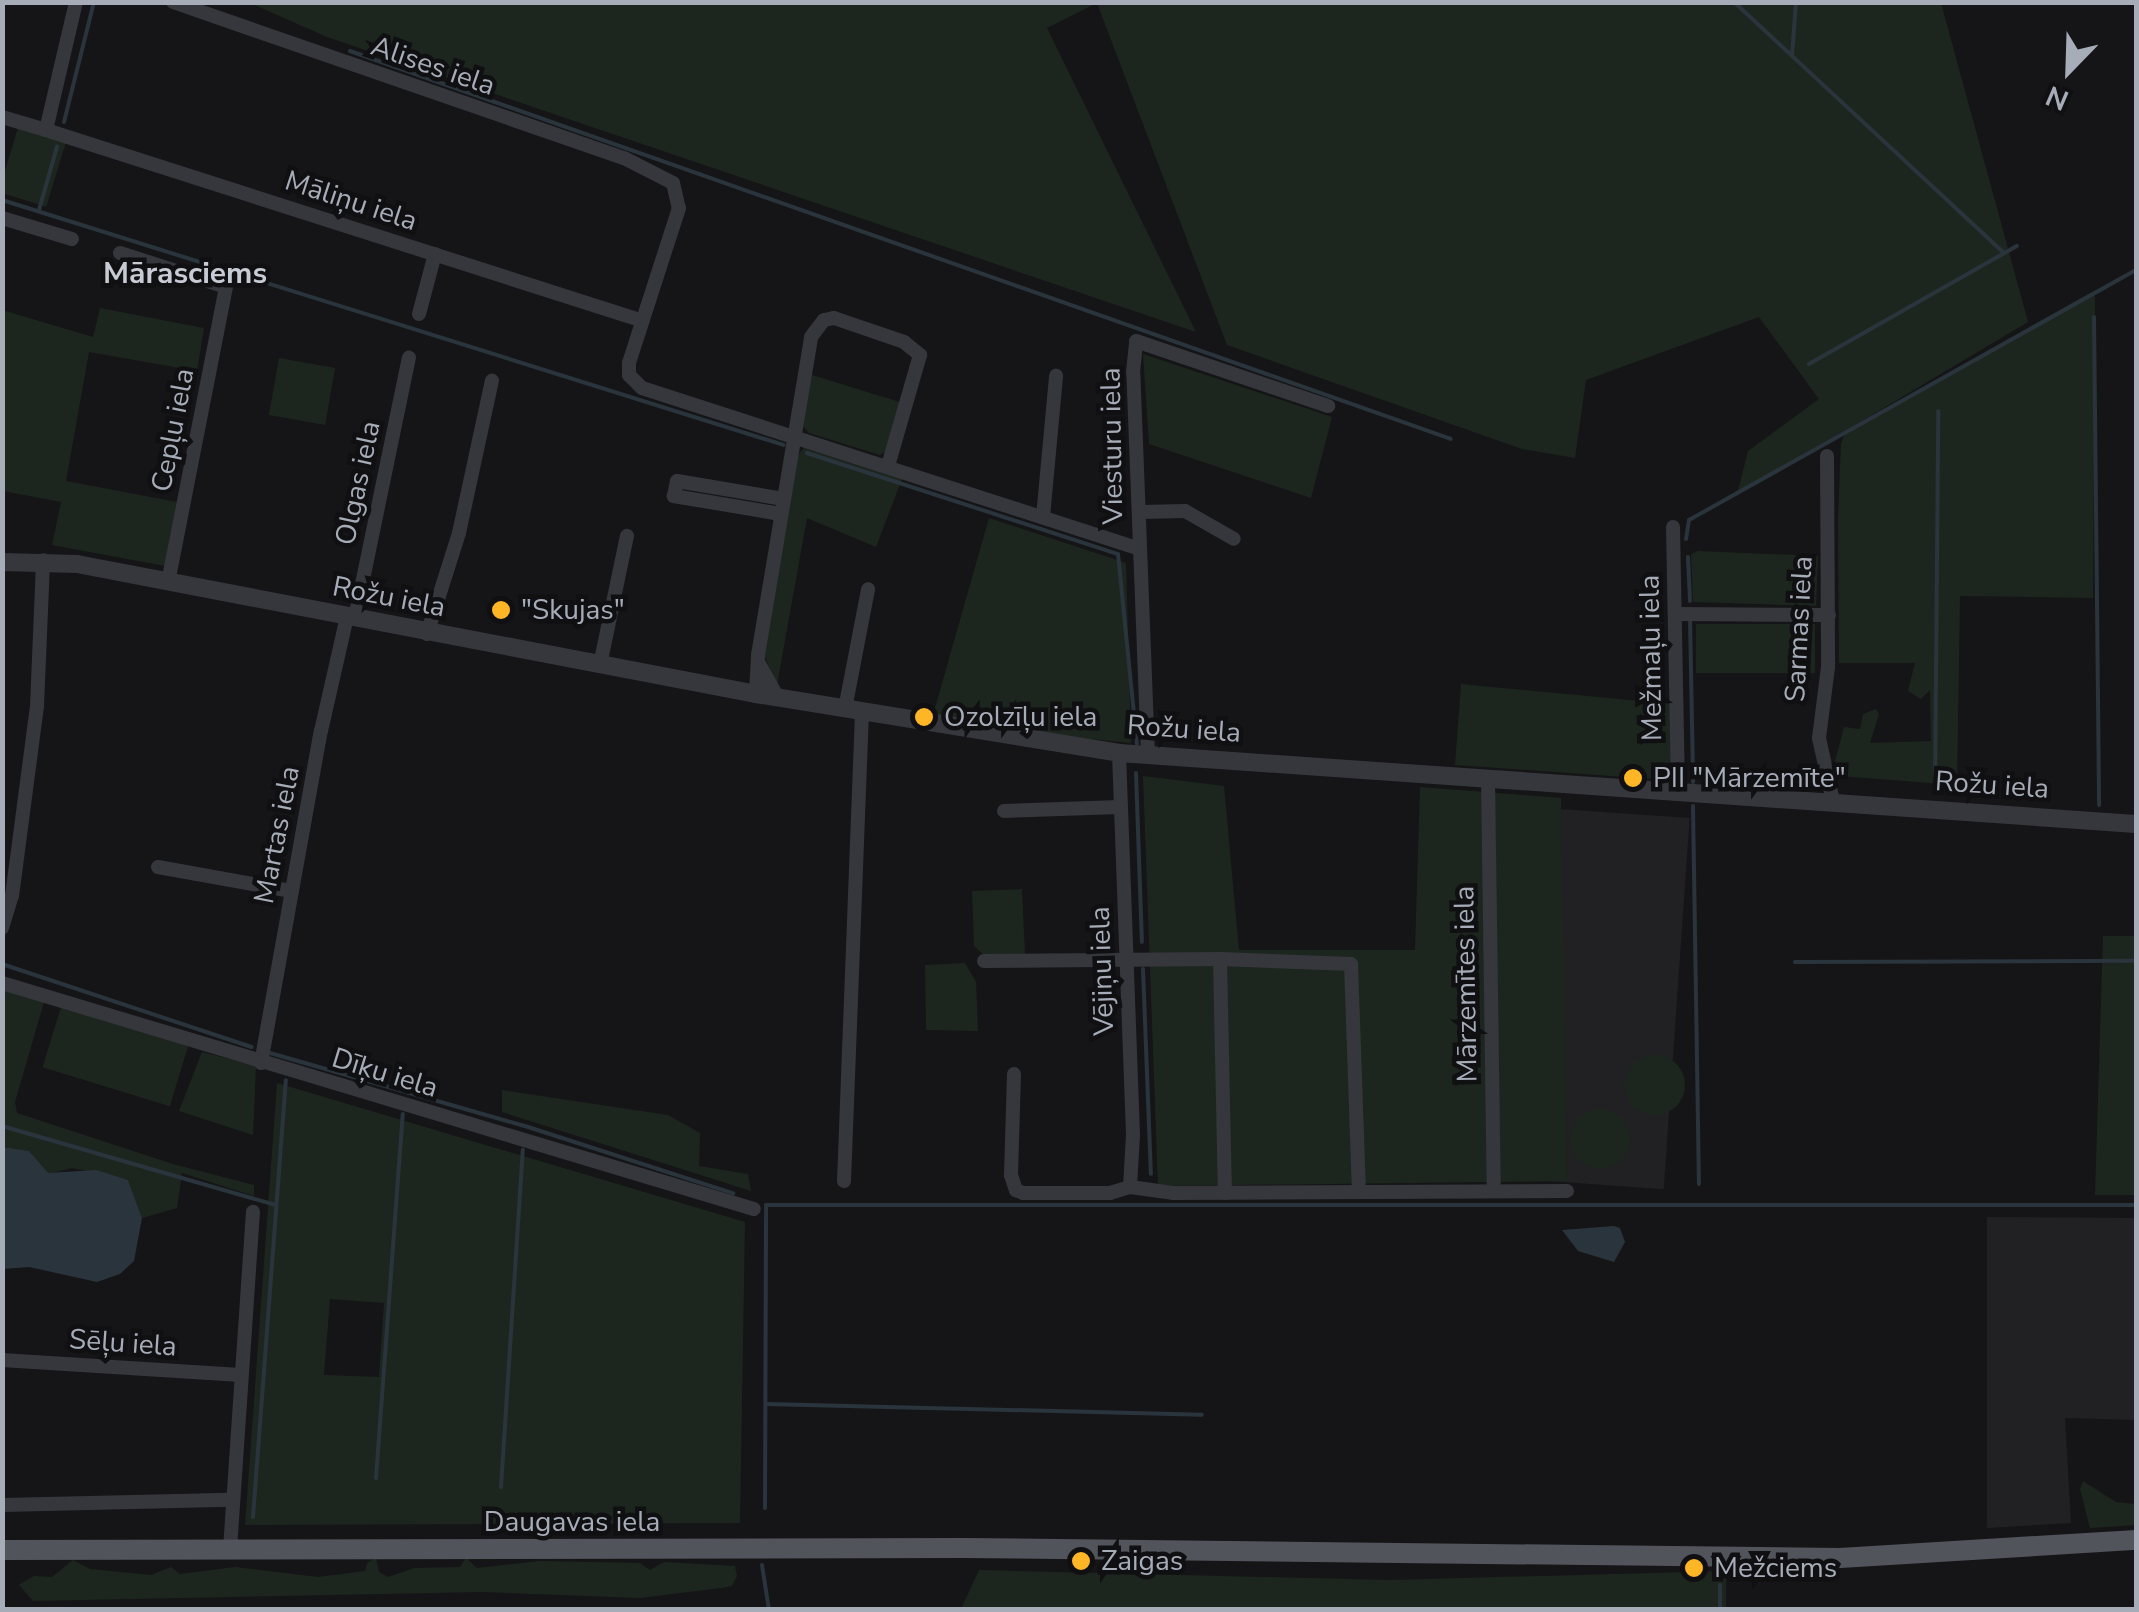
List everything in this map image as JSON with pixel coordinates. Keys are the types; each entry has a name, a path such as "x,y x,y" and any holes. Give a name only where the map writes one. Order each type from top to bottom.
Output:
{"main road":[{"name":"Daugavas iela","path":"2,1550 1142,1549 1840,1558 2136,1540"}],"street":[{"path":"46,130 76,2"},
{"name":"Alises iela","path":"173,2 624,158 673,183 679,208 640,320"},
{"name":"Māliņu iela","path":"2,117 640,320"},
{"path":"2,218 72,239"},
{"name":"Cepļu iela","path":"120,253 226,287 168,582"},
{"path":"419,314 435,254"},
{"path":"756,694 758,661 811,337 824,320 834,318 904,342 920,355 888,466"},
{"path":"640,320 629,375 654,392 1140,549 1148,755"},
{"name":"Viesturu iela","path":"1140,549 1133,372 1136,341 1328,406"},
{"name":"Olgas iela","path":"351,617 409,358"},
{"path":"1042,517 1056,376"},
{"path":"427,634 460,533 492,380"},
{"name":"Sarmas iela","path":"1827,456 1829,615 1819,738 1832,801"},
{"path":"677,481 782,507 674,496 677,481"},
{"path":"1140,512 1184,512 1234,539"},
{"name":"Mežmaļu iela","path":"1673,526 1678,790"},
{"path":"600,665 627,536"},
{"path":"2,928 12,896 37,706 42,560"},
{"name":"Rožu iela","path":"2,562 42,560 778,698 1119,753 2136,824"},
{"path":"844,1182 854,711 868,589"},
{"path":"1676,614 1829,615"},
{"name":"Martas iela","path":"261,1063 292,891 351,617"},
{"path":"758,661 778,698"},
{"name":"Vējiņu iela","path":"1119,753 1134,1171 1130,1187"},
{"name":"Mārzemītes iela","path":"1488,777 1494,1191"},
{"path":"1004,811 1120,806"},
{"path":"158,867 292,891"},
{"path":"984,961 1127,958 1352,964 1359,1190"},
{"path":"1220,960 1226,1192"},
{"name":"Dīķu iela","path":"2,983 754,1209"},
{"path":"1014,1074 1011,1175 1016,1190 1110,1193 1130,1187 1142,1192 1567,1191"},
{"path":"230,1549 253,1212"},
{"name":"Sēļu iela","path":"2,1360 241,1375"},
{"path":"2,1505 231,1500"}],"shaded area":[{"path":"250,3 1097,3 1047,28 1196,332 327,37"},
{"path":"1097,3 1941,3 2028,322 1737,495 1748,451 1819,399 1759,317 1586,380 1575,458 1522,449 1227,345"},
{"path":"18,128 66,143 46,207 2,193 2,180"},
{"path":"2095,290 2093,598 1960,596 1957,785 1839,776 1833,769 1844,727 1860,729 1863,714 1876,709 1879,714 1870,743 1931,741 1930,690 1921,699 1908,691 1915,663 1839,663 1838,519 1841,444 1846,430"},
{"path":"100,308 204,328 197,371 89,352 66,481 177,502 165,566 52,545 61,502 3,491 2,310 93,337"},
{"path":"1143,354 1332,417 1311,498 1149,444"},
{"path":"279,358 335,368 325,425 269,415"},
{"path":"812,375 903,403 888,450 880,455 809,433 802,425"},
{"path":"804,448 902,479 876,547 807,518 777,685 764,655 798,455"},
{"path":"989,518 1126,563 1131,743 1029,733 933,715"},
{"path":"1698,551 1818,556 1816,606 1693,602 1691,554"},
{"path":"1696,624 1815,624 1815,673 1696,673"},
{"path":"1461,684 1672,704 1674,771 1668,780 1455,765"},
{"path":"1143,776 1224,786 1239,950 1415,950 1420,787 1561,798 1567,1181 1158,1186"},
{"path":"1560,809 1690,818 1664,1189 1534,1180"},
{"path":"1022,889 1025,955 985,956 974,946 972,891"},
{"path":"2103,936 2136,936 2136,1195 2095,1195"},
{"path":"965,963 976,982 978,1031 926,1030 925,965"},
{"path":"3,988 44,1002 15,1102 17,1113 173,1164 254,1185 254,1196 182,1173 177,1208 142,1218 128,1180 72,1168 48,1174 29,1151 3,1147"},
{"path":"61,1007 188,1046 170,1106 43,1067"},
{"path":"202,1052 256,1066 253,1135 179,1111"},
{"path":"1655,1055 1676,1064 1685,1085 1676,1106 1655,1115 1634,1106 1625,1085 1634,1064"},
{"path":"277,1083 745,1222 740,1523 245,1525","holes":["330,1299 384,1303 379,1377 324,1375"]},
{"path":"502,1090 668,1115 700,1133 699,1166 748,1174 751,1191 502,1112"},
{"path":"1600,1109 1621,1118 1630,1139 1621,1160 1600,1169 1579,1160 1570,1139 1579,1118"},
{"path":"3,1147 29,1151 48,1173 96,1170 128,1180 142,1218 134,1261 120,1274 97,1282 29,1267 3,1269"},
{"path":"1987,1217 2136,1218 2136,1420 2065,1418 2071,1523 1987,1528"},
{"path":"1620,1228 1625,1242 1614,1262 1578,1251 1562,1230"},
{"path":"2083,1481 2116,1502 2136,1504 2136,1525 2090,1528 2080,1489"},
{"path":"376,1558 379,1572 388,1577 414,1568 460,1567 466,1558 477,1568 540,1561 640,1563 650,1570 664,1562 735,1566 737,1576 732,1586 640,1598 481,1592 33,1601 19,1585 34,1576 52,1577 73,1560 90,1569 151,1575 171,1567 180,1574 235,1567 318,1577 365,1571 367,1563"},
{"path":"979,1570 1390,1580 1726,1571 1726,1609 961,1609"}],"waterway":[{"path":"64,122 94,2"},
{"path":"1734,2 2004,253"},
{"path":"1792,56 1796,2"},
{"path":"350,51 1451,439"},
{"path":"39,210 57,147"},
{"path":"2,200 784,445"},
{"path":"1809,364 2017,246"},
{"path":"1686,539 1689,520 2136,270"},
{"path":"2094,317 2099,805"},
{"path":"1935,788 1938,411"},
{"path":"807,453 1118,554 1137,744"},
{"path":"1688,557 1690,601"},
{"path":"1690,619 1693,782"},
{"path":"1136,773 1142,942"},
{"path":"1693,806 1699,1184"},
{"path":"1795,962 2136,961"},
{"path":"2,964 252,1047"},
{"path":"1143,969 1151,1174"},
{"path":"270,1053 525,1126 733,1193"},
{"path":"253,1517 286,1080"},
{"path":"376,1478 403,1114"},
{"path":"2,1126 276,1205"},
{"path":"501,1487 523,1150"},
{"path":"765,1508 766,1205 2136,1205"},
{"path":"767,1404 1202,1415"},
{"path":"762,1565 769,1610"},
{"path":"1720,1585 1720,1610"}],"place":[{"name":"\"Skujas\"","path":"501,610"},
{"name":"Ozolzīļu iela","path":"924,717"},
{"name":"PII \"Mārzemīte\"","path":"1633,778"},
{"name":"Zaigas","path":"1081,1561"},
{"name":"Mežciems","path":"1694,1568"}],"district":[{"name":"Mārasciems","path":"185,274"}]}
